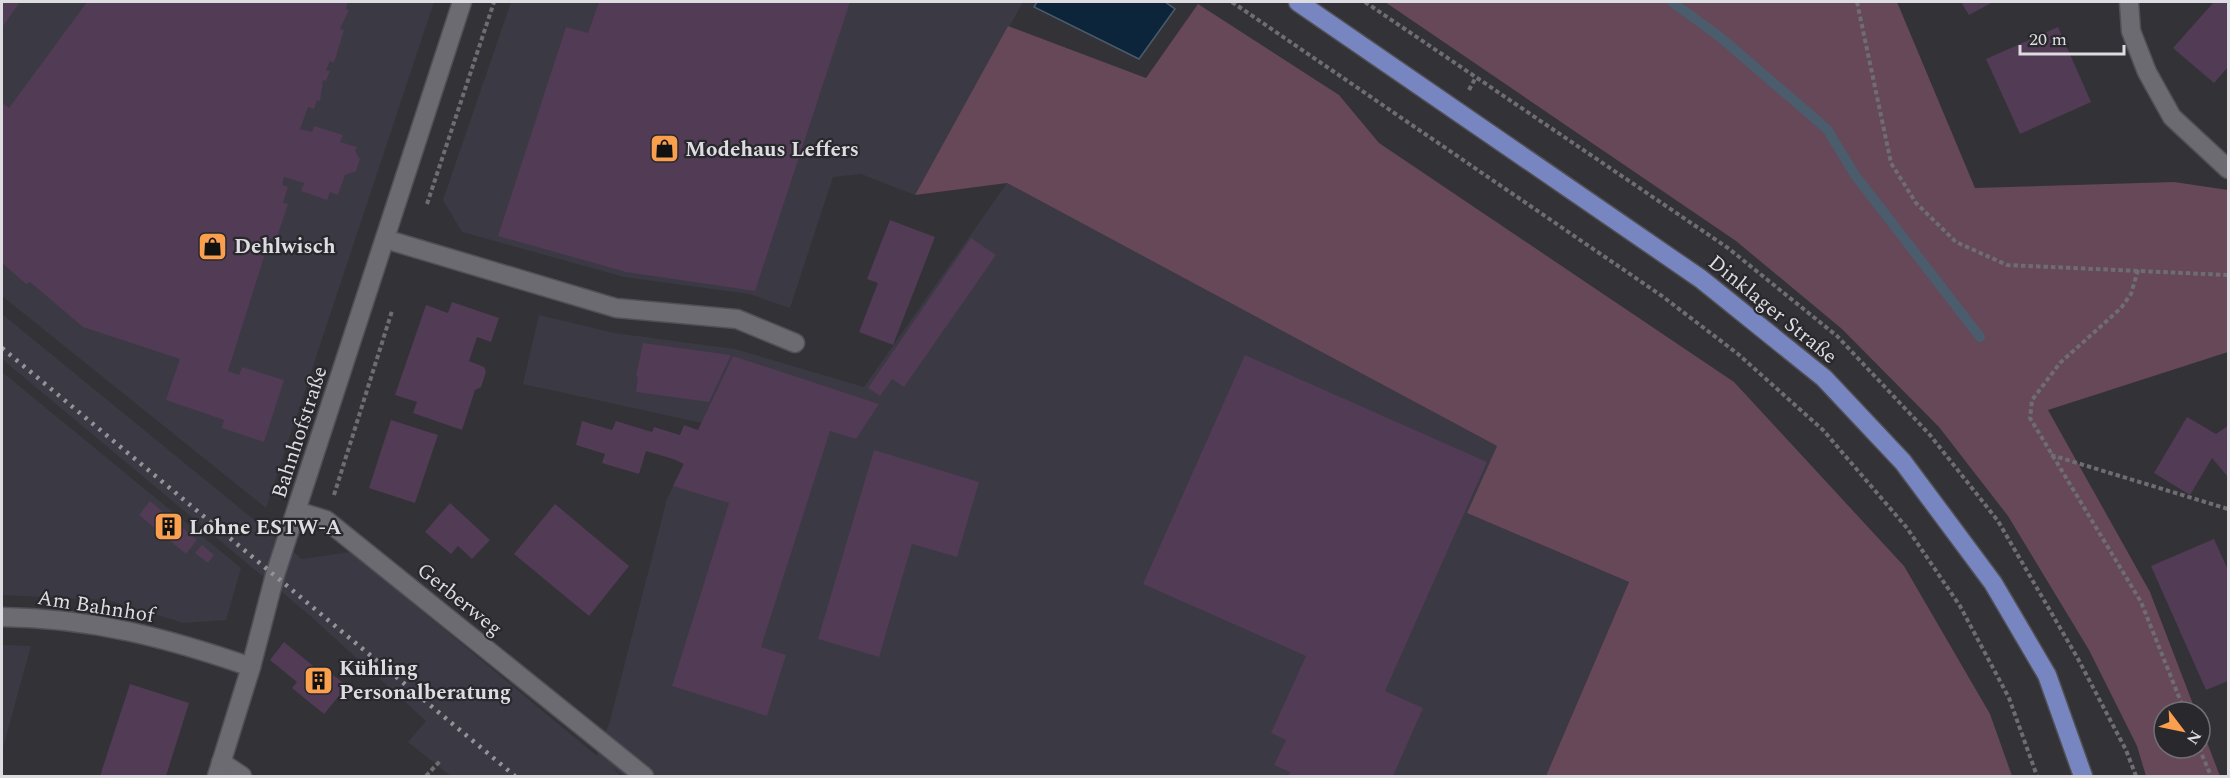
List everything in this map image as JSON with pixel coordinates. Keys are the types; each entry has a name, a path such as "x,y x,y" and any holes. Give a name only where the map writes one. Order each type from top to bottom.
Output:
{"main road":[{"name":"Dinklager Straße","path":"1298,2 1701,279 1824,378 1903,462 1993,583 2047,675 2083,777"}],"street":[{"name":"Bahnhofstraße","path":"219,769 251,667 275,574 462,2"},
{"path":"2129,2 2131,31 2147,72 2172,117 2229,169"},
{"path":"385,239 615,308 737,319 795,343"},
{"name":"Gerberweg","path":"297,512 326,520 644,777"},
{"name":"Am Bahnhof","path":"2,617 39,618 130,630 251,667"},
{"path":"219,769 242,777"}],"path":[{"path":"413,247 495,2"},
{"path":"1233,2 1662,296 1738,354 1822,430 1907,528 1960,606 2009,698 2037,777"},
{"path":"1857,2 1891,164 1916,204 1956,242 2007,265 2229,275"},
{"path":"2138,270 2131,294 2121,308 2060,363 2032,400 2030,418 2141,602 2180,700"},
{"path":"326,520 394,304"},
{"path":"2050,454 2229,509"},
{"path":"2204,760 2211,777"},
{"path":"426,777 440,761"}],"shaded area":[{"path":"2,2 434,2 266,508 2,296"},
{"path":"511,2 1023,2 915,195 861,174 833,177 790,308 749,294 624,277 462,232 443,200"},
{"path":"1385,2 1897,2 1975,188 2174,182 2228,190 2228,352 2048,410 2150,592 2191,700 2152,700 2152,760 2212,760 2212,755 2220,776 2146,776 2137,746 2089,650 2008,516 1939,427 1842,329 1736,241"},
{"path":"1198,4 1339,95 1379,143 1734,382 1904,566 1990,714 2012,776 1546,776 1629,582 1467,513 1497,446 1007,183 915,195 1008,26 1146,78"},
{"path":"1007,183 1497,446 1467,513 1629,582 1546,776 624,776 612,767 621,776 451,776 408,742 426,721 308,614 2,359 2,314 302,559 351,552 597,756 610,721 667,499 702,423 523,384 539,315 614,333 735,349 864,387"},
{"path":"2,372 241,568 226,620 184,623 107,600 2,595"},
{"path":"2,645 31,646 2,751"}],"water":[{"path":"1037,2 1165,2 1175,9 1139,59 1034,7"}],"building":[{"path":"2,2 20,2 3,26 2,25"},
{"path":"87,2 348,2 346,9 349,10 340,29 344,30 334,63 330,61 326,70 330,71 326,81 323,80 320,101 317,100 314,109 308,107 300,129 312,132 314,126 343,135 340,142 357,147 355,151 360,159 356,171 345,175 338,195 330,192 327,200 301,191 304,183 284,177 282,185 288,187 283,203 288,204 276,240 270,238 228,371 239,375 242,367 284,380 264,442 222,428 224,420 166,400 180,359 83,327 30,282 26,284 2,263 2,102 9,108"},
{"name":"Modehaus Leffers","path":"599,2 850,2 755,291 626,272 498,236 566,27 588,33"},
{"path":"1961,2 1993,2 1969,15"},
{"path":"2214,2 2228,2 2228,67 2214,83 2173,48"},
{"path":"2058,27 2091,102 2020,134 1986,59"},
{"path":"890,220 935,237 893,345 859,332 878,283 867,279"},
{"path":"971,238 996,255 904,387 892,379 880,396 868,388"},
{"path":"452,302 499,318 491,342 477,337 469,361 484,367 486,372 481,387 475,390 462,430 413,413 417,402 395,395 426,305 448,313"},
{"path":"643,343 731,355 709,402 636,392 638,377 636,376"},
{"path":"1245,355 1487,462 1385,691 1423,708 1393,776 1288,776 1290,772 1274,765 1286,740 1271,733 1306,656 1143,584"},
{"path":"733,356 879,404 856,439 830,431 761,647 786,655 767,716 672,686 729,503 673,486 684,464 673,459 646,451 639,474 602,463 605,454 576,445 582,421 612,430 616,421 652,432 654,427 680,435 684,425 698,430"},
{"path":"2187,417 2216,434 2228,426 2228,477 2212,458 2190,495 2154,473"},
{"path":"391,420 438,435 415,503 369,488"},
{"path":"874,450 979,482 957,557 912,544 879,657 818,639"},
{"name":"Lohne ESTW-A","path":"150,501 197,540 186,554 139,515"},
{"path":"450,503 490,540 472,559 458,546 451,554 425,532"},
{"path":"555,504 629,566 589,616 514,554"},
{"path":"2214,539 2228,570 2228,681 2206,690 2151,566"},
{"path":"202,545 214,555 208,563 195,553"},
{"name":"Kühling Personalberatung","path":"284,642 329,679 333,675 347,686 324,714 292,688 297,682 270,660"},
{"path":"130,684 189,703 166,776 100,776"}],"waterway":[{"path":"1672,2 1720,37 1827,129 1855,175 1980,337"}],"railway":[{"path":"2,348 515,776"}],"place":[{"name":"Modehaus Leffers","path":"664,149"},
{"name":"Dehlwisch","path":"213,246"},
{"name":"Lohne ESTW-A","path":"168,527"},
{"name":"Kühling Personalberatung","path":"318,680"}]}
